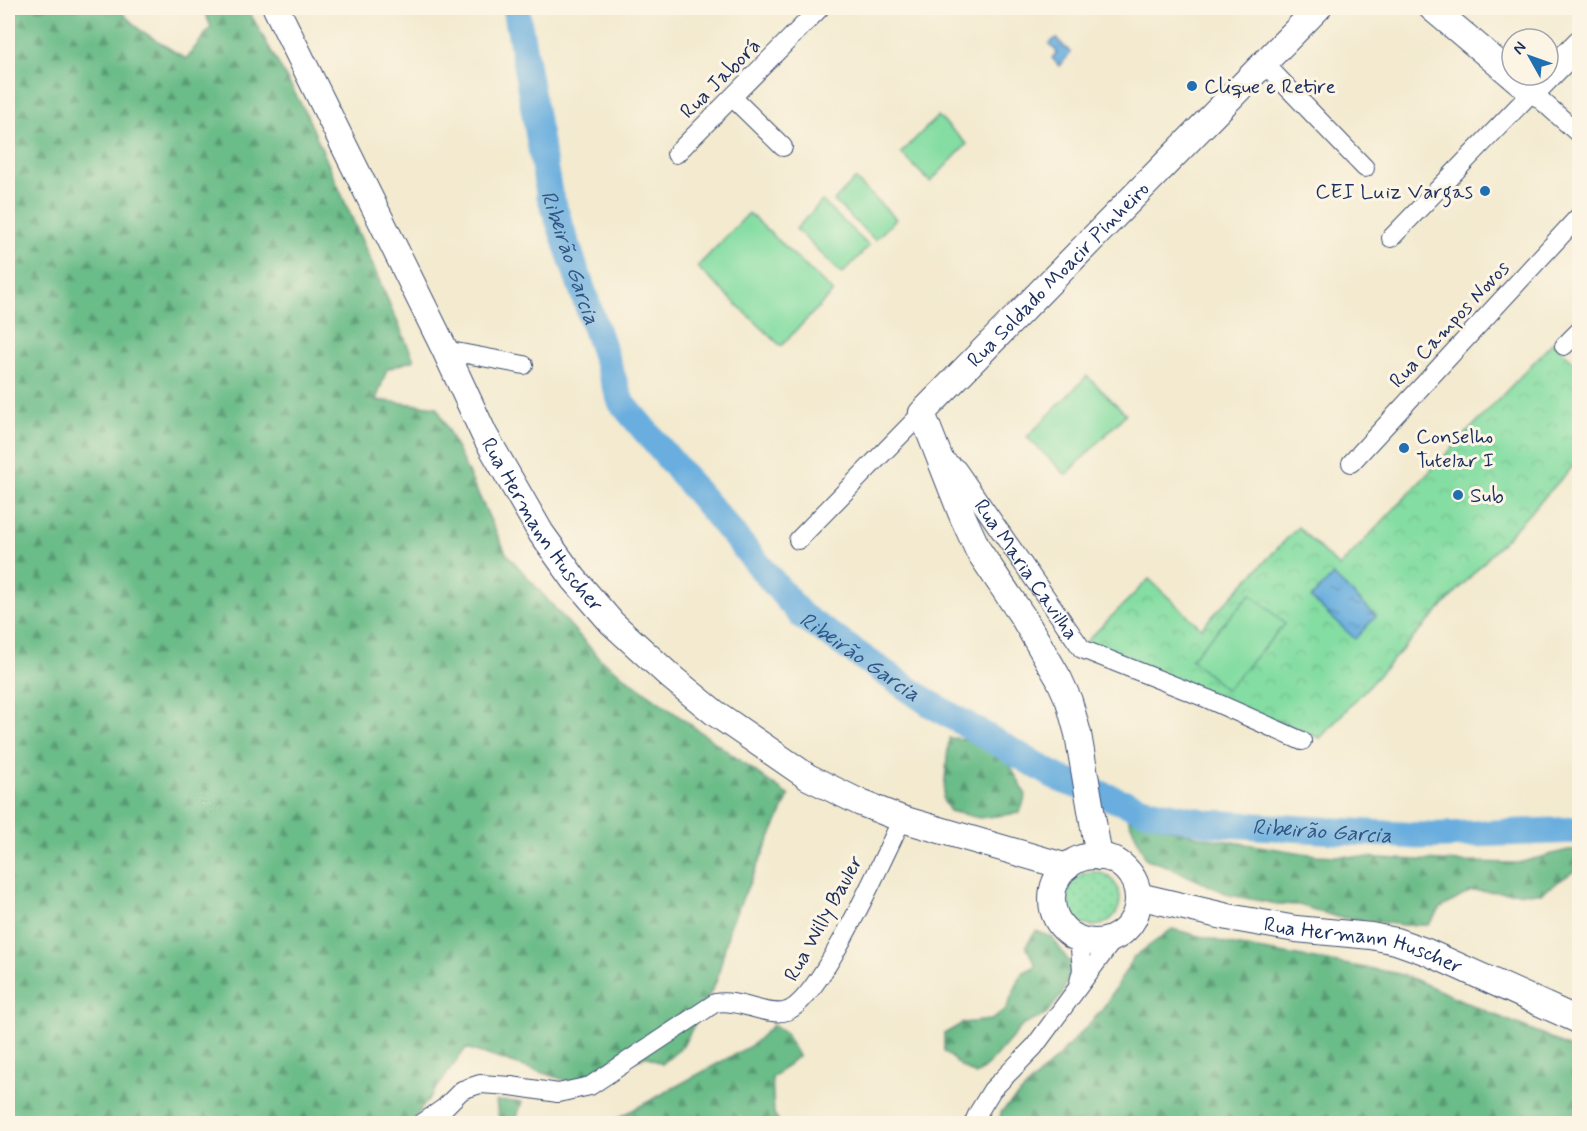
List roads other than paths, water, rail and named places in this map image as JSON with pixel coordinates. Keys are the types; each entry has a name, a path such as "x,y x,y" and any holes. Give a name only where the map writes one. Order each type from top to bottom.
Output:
{"main road":[{"name":"Rua Hermann Huscher","path":"276,8 445,350 484,434 541,532 574,579 612,623 715,713 808,777 861,803 902,819 1067,867"},
{"name":"Rua Soldado Moacir Pinheiro","path":"922,413 1318,8"},
{"path":"1432,8 1532,93 1580,43"},
{"name":"Rua Maria Cavilha","path":"922,413 940,456"},
{"path":"940,456 978,550 1023,617 1069,701 1094,816 1099,857"},
{"name":"Rua Hermann Huscher","path":"1007,850 1045,884 1052,895"},
{"path":"1099,857 1111,860 1130,874 1138,896 1133,920 1116,936 1098,942 1079,939 1063,929 1056,918 1052,895 1057,879 1067,867 1082,858 1099,857"},
{"name":"Rua Hermann Huscher","path":"1138,896 1228,917 1296,929 1371,936 1396,941 1427,952 1580,1021"}],"street":[{"name":"Rua Jaborá","path":"676,154 820,8"},
{"path":"1264,63 1365,168"},
{"path":"1391,238 1532,93 1580,135"},
{"path":"733,98 783,147"},
{"name":"Rua Campos Novos","path":"1351,463 1580,215"},
{"path":"1564,346 1580,330"},
{"path":"445,350 524,364"},
{"name":"Rua Soldado Moacir Pinheiro","path":"798,540 922,413"},
{"name":"Rua Maria Cavilha","path":"940,456 957,469 1082,649 1208,699 1302,741"},
{"name":"Rua Willy Bauler","path":"421,1124 444,1108 462,1090 480,1084 558,1093 590,1086 715,1003 722,1001 775,1012 786,1012 798,1006 808,996 839,945 902,819"},
{"path":"974,1124 992,1090 1034,1047 1116,936"},
{"path":"1076,991 1082,970 1079,939"}],"water":[{"path":"1056,38 1071,53 1059,66 1052,58 1057,52 1049,44"},
{"path":"1333,575 1376,616 1355,639 1311,598"}],"waterway":[{"name":"Ribeirão Garcia","path":"516,8 549,193 621,402 801,615 929,703 1060,779 1144,810 1208,823 1418,836 1580,830"}],"place":[{"name":"Clique e Retire","path":"1192,86"},
{"name":"CEI Luiz Vargas","path":"1485,191"},
{"name":"Conselho Tutelar I","path":"1404,448"},
{"name":"Sub","path":"1458,495"}]}
